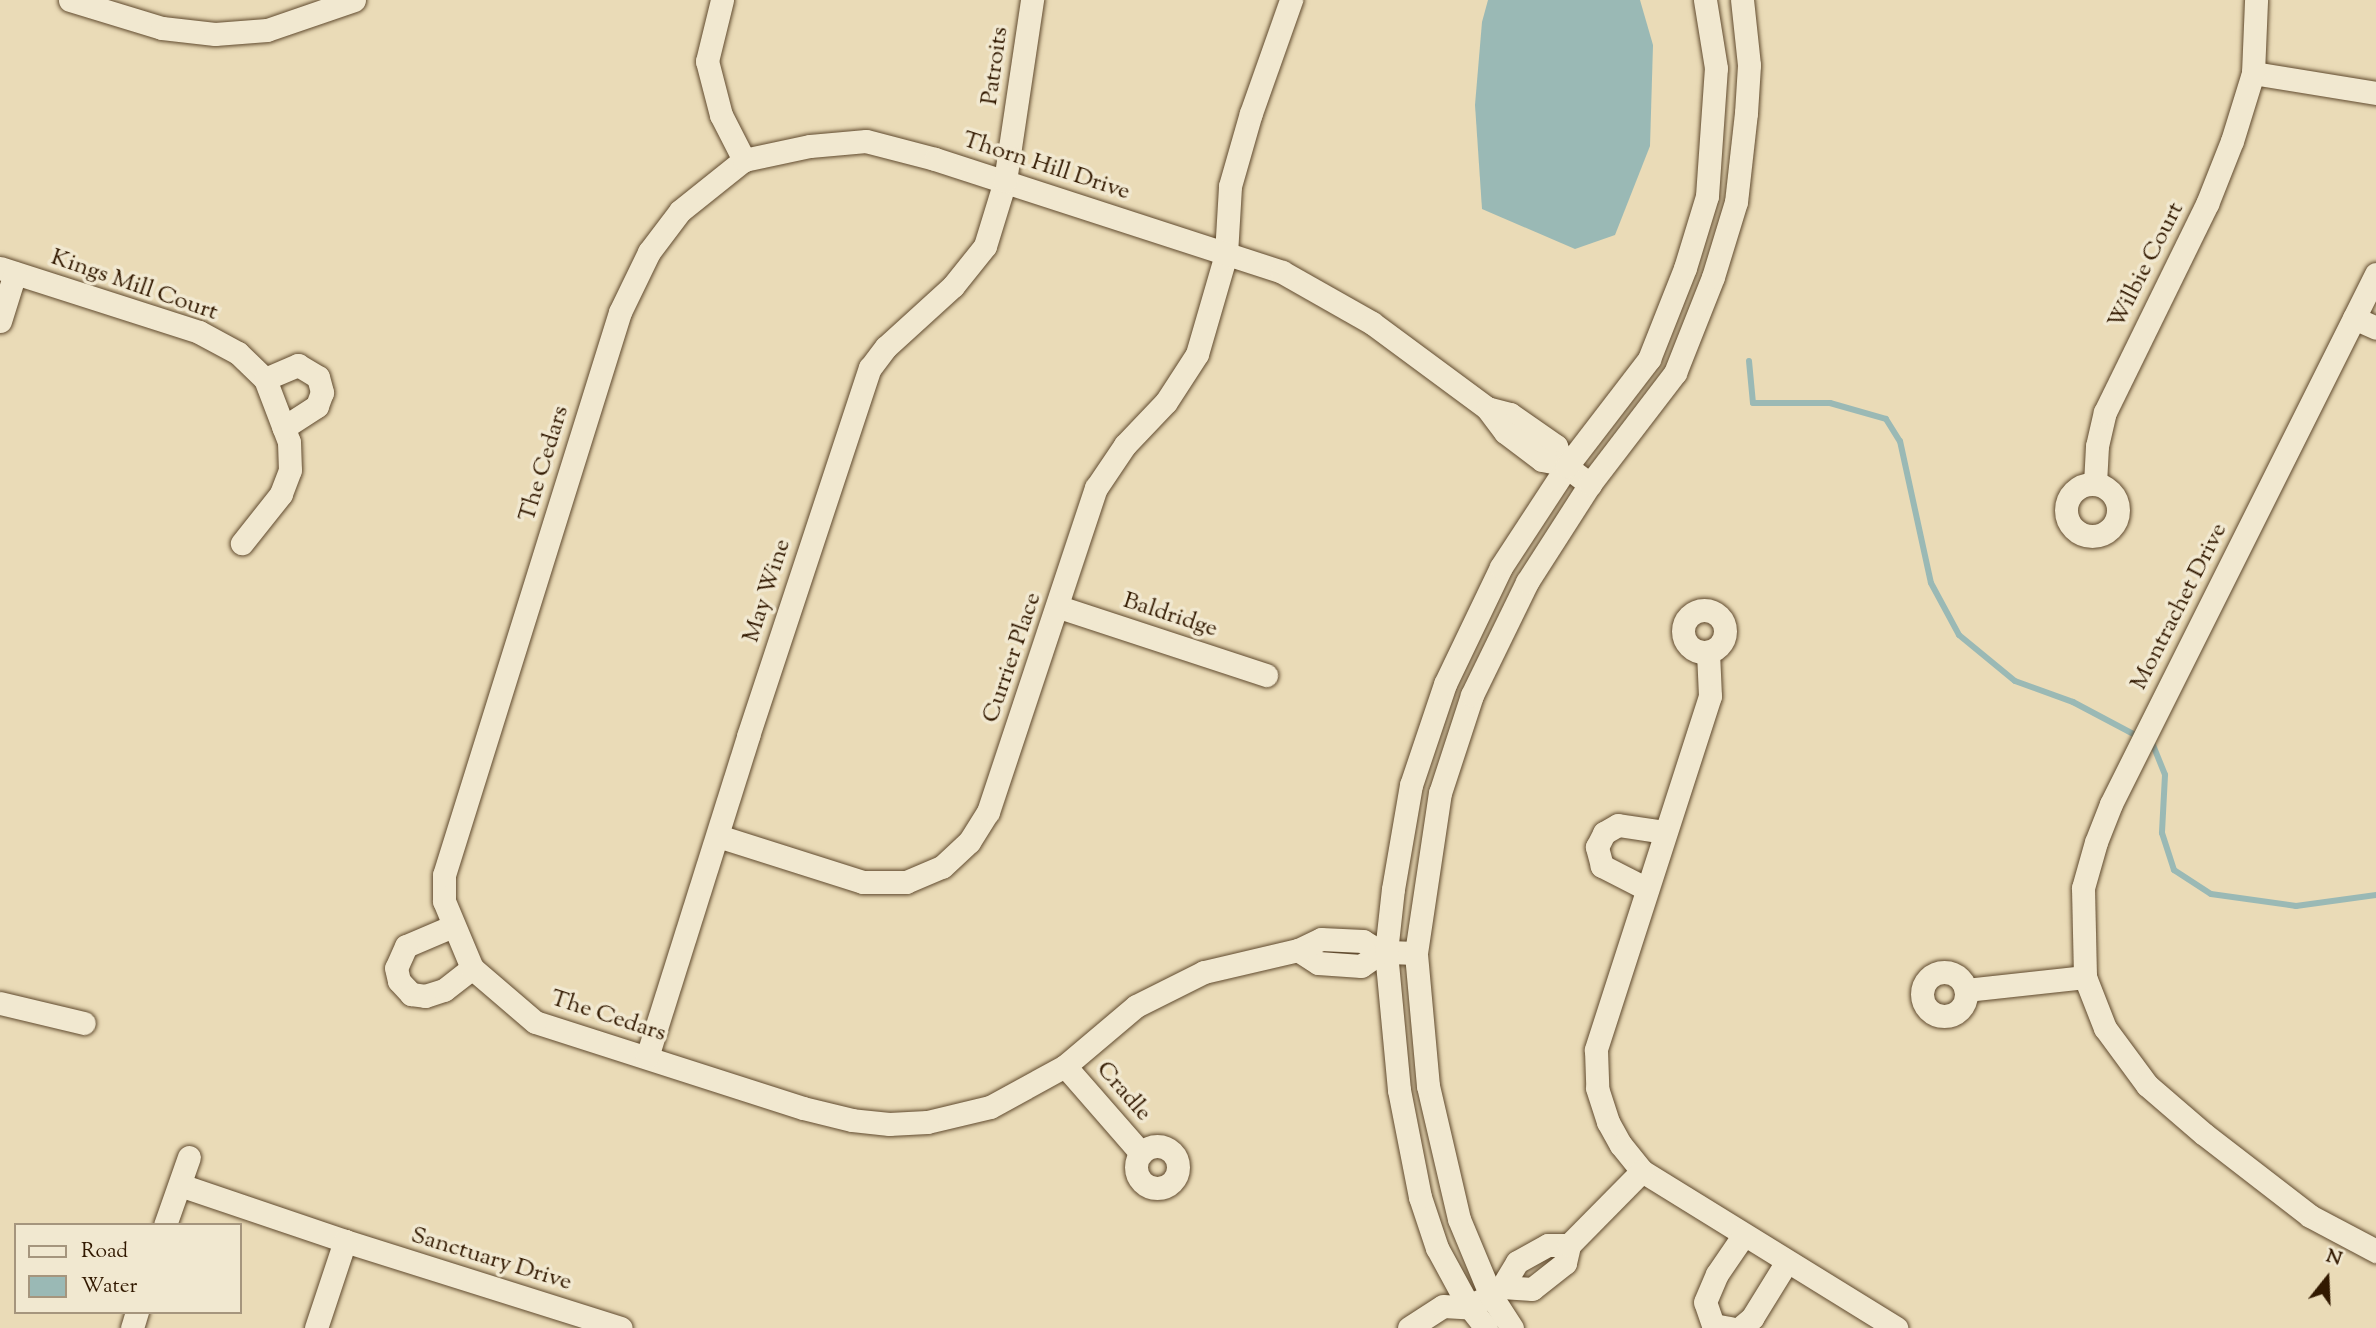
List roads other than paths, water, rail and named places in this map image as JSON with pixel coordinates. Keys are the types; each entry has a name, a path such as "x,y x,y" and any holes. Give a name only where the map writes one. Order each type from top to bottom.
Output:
{"street":[{"path":"70,0 106,6 162,28 215,34 267,30 354,0"},
{"path":"722,0 707,61 720,116 744,160"},
{"name":"Patroits","path":"1005,181 1032,0"},
{"name":"Currier Place","path":"718,836 863,882 905,882 942,867 969,842 988,812 1059,607 1096,488 1125,445 1166,402 1197,354 1226,254 1230,186 1251,113 1291,0"},
{"path":"1464,1313 1437,1248 1420,1197 1399,1090 1383,952 1411,785 1445,684 1502,567 1565,465 1649,359 1685,268 1703,208 1716,68 1705,0"},
{"path":"1512,1328 1459,1219 1428,1086 1416,953 1440,793 1472,695 1527,582 1590,484 1675,373 1713,277 1736,202 1746,113 1749,65 1742,0"},
{"name":"Wilbie Court","path":"2095,484 2098,438 2105,412 2207,204 2253,72 2256,0"},
{"path":"2253,72 2376,93"},
{"name":"Thorn Hill Drive","path":"620,312 649,252 680,211 744,160 810,146 866,141 1005,181 1282,272 1372,323 1488,408 1510,414 1556,446 1565,465 1590,484"},
{"name":"May Wine","path":"647,1057 870,368 886,346 953,286 985,246 1005,181"},
{"path":"0,321 7,271"},
{"name":"Kings Mill Court","path":"7,271 199,332 238,353 264,379 289,442 290,470 281,494 242,543"},
{"name":"Montrachet Drive","path":"2376,274 2137,752 2095,842 2083,888 2085,977 2105,1028 2147,1084 2204,1135 2310,1216 2376,1251"},
{"name":"The Cedars","path":"620,312 444,875 444,901 472,968 535,1022 803,1108 852,1120 890,1124 927,1122 990,1107 1065,1066 1136,1006 1204,972 1298,950 1321,939 1363,941 1383,952 1416,953"},
{"path":"2354,318 2376,328"},
{"path":"264,379 298,365 318,377 323,392 317,405 283,428"},
{"name":"Baldridge","path":"1059,607 1266,675"},
{"path":"1708,652 1710,696 1596,1050 1597,1088 1608,1122 1621,1145 1642,1171 1786,1263 1896,1328"},
{"path":"1647,889 1602,866 1597,847 1604,833 1618,825 1665,832"},
{"path":"453,926 406,946 400,953 396,968 399,981 411,994 425,996 443,989 472,968"},
{"path":"1966,989 2085,977"},
{"path":"0,1003 84,1023"},
{"name":"Cradle","path":"1065,1066 1141,1153"},
{"path":"166,1223 189,1157"},
{"path":"1464,1313 1496,1292 1517,1262 1548,1245 1569,1245 1642,1171"},
{"name":"Sanctuary Drive","path":"180,1185 345,1241 621,1328"},
{"path":"1730,1328 1713,1325 1705,1302 1717,1275 1743,1236"},
{"path":"316,1328 345,1241"},
{"path":"1740,1328 1752,1318 1786,1263"},
{"path":"1409,1328 1443,1306 1464,1313 1486,1328"}],"water":[{"path":"1488,0 1640,0 1653,45 1650,146 1615,235 1575,249 1482,209 1475,105 1482,22"}],"waterway":[{"path":"1749,361 1753,403 1830,403 1886,419 1900,441 1931,583 1959,635 2015,681 2073,702 2139,737"},
{"path":"2148,743 2153,745 2165,775 2162,833 2174,870 2211,894 2296,906 2376,895"}]}
